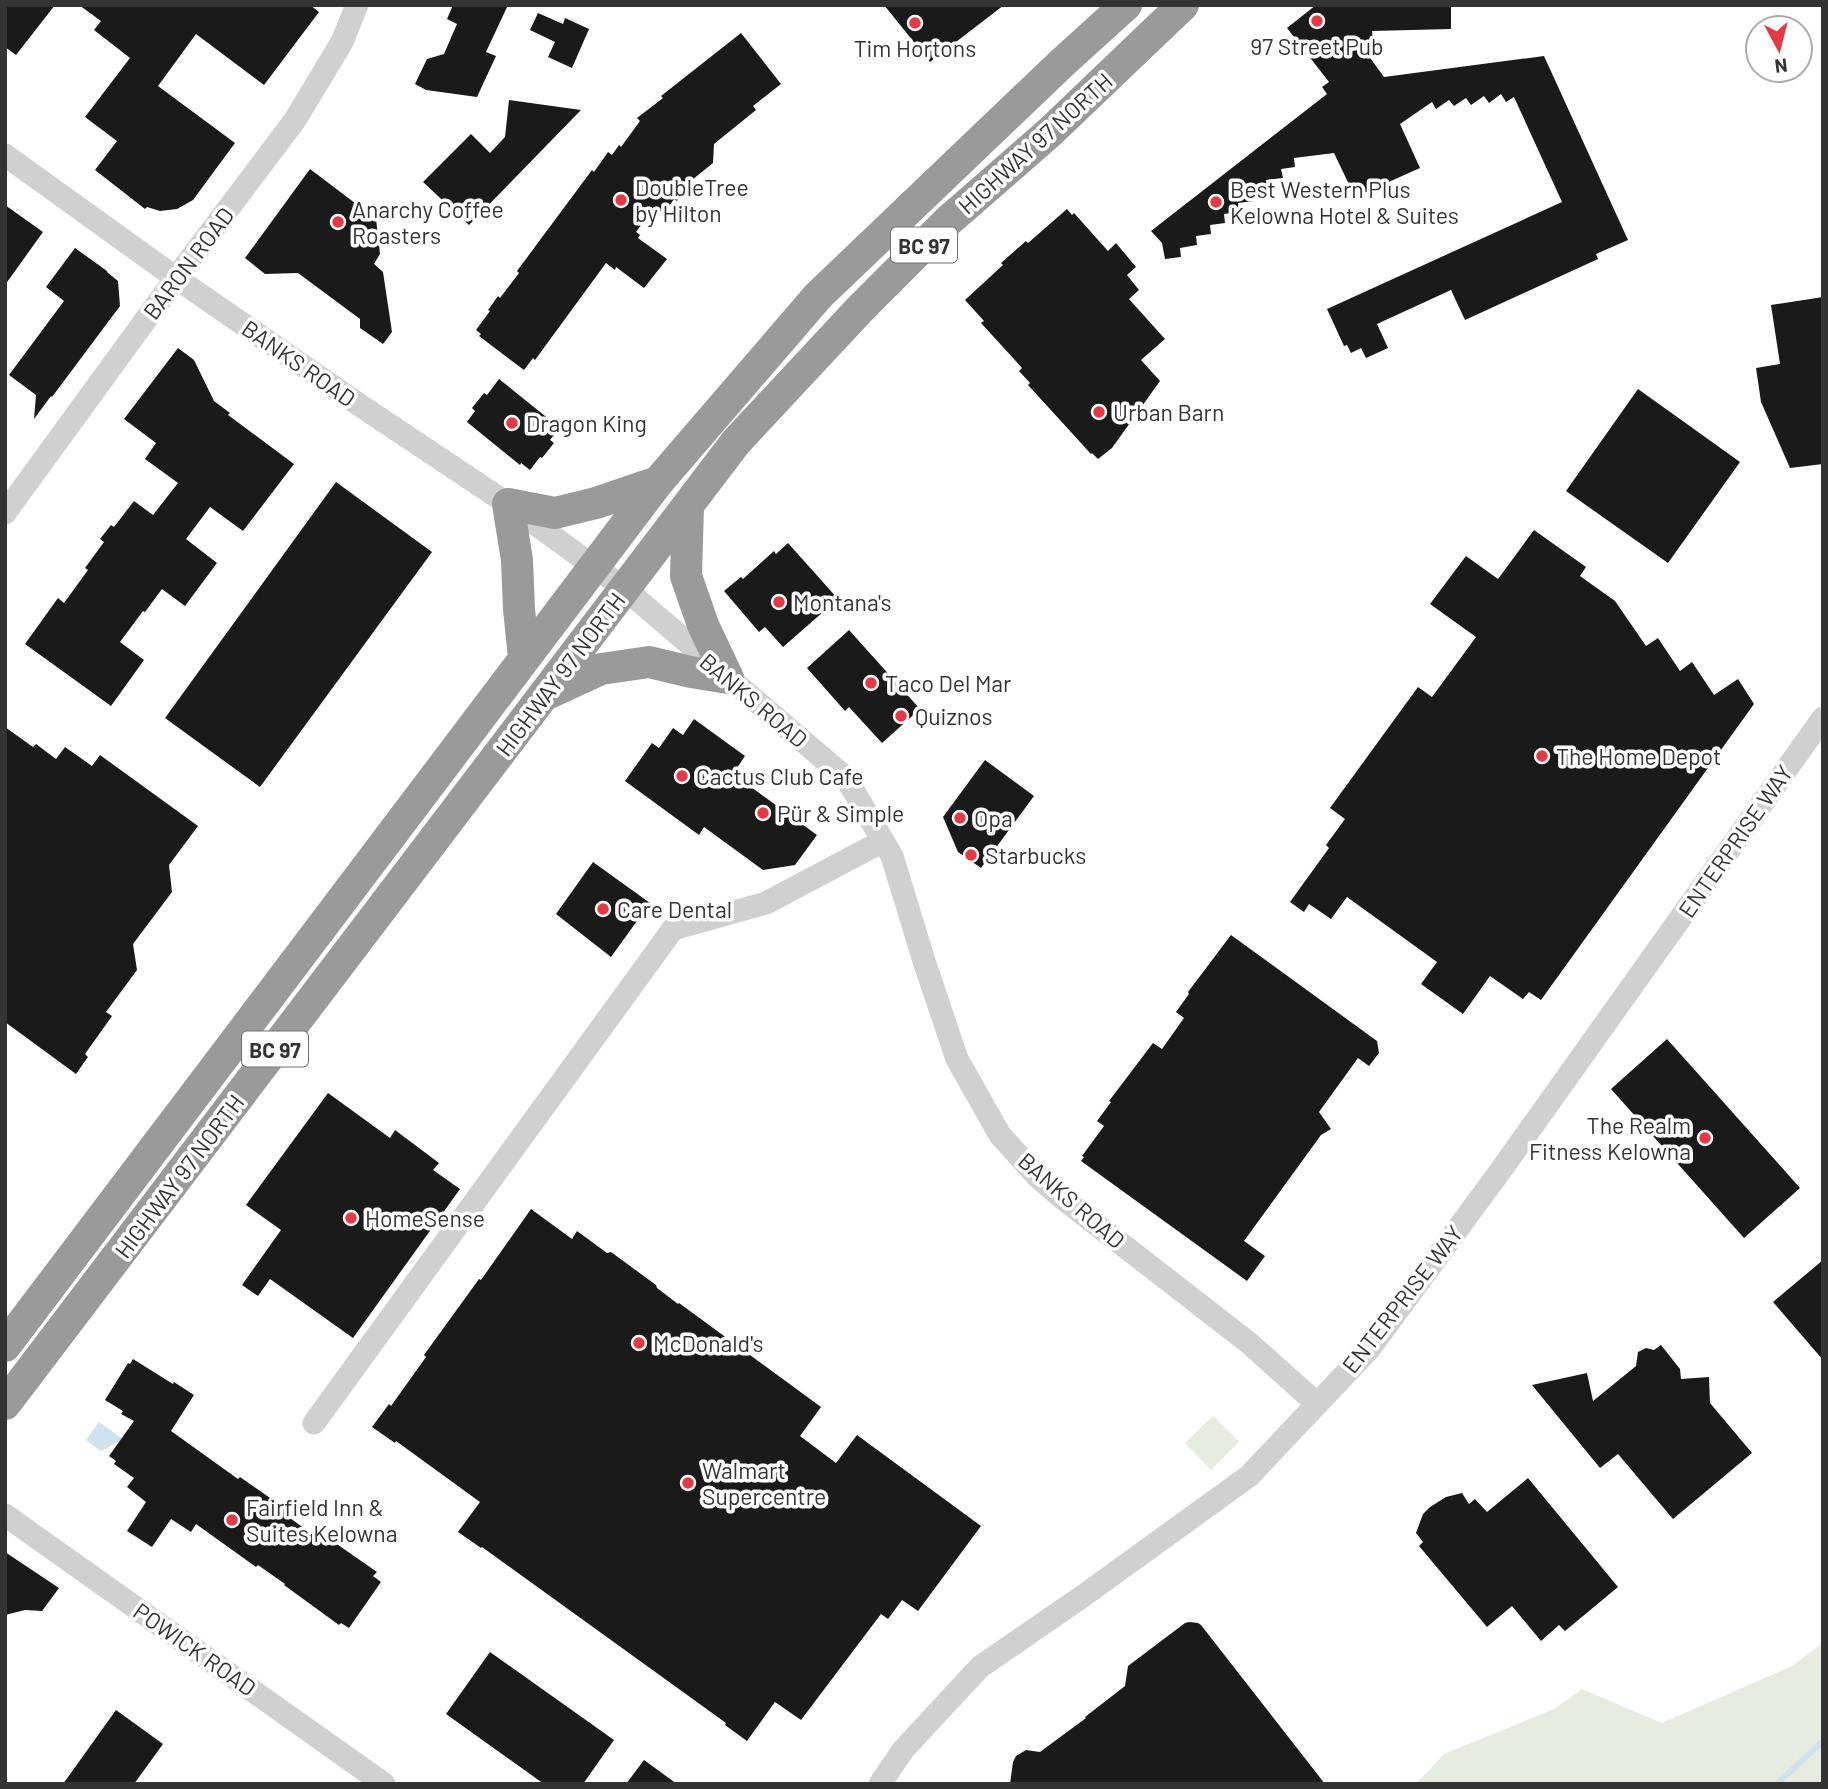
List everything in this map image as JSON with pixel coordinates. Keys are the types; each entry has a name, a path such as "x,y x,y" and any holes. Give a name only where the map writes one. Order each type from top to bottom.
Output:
{"highway":[{"name":"HIGHWAY 97 NORTH","path":"5,1346 658,482 818,296 1126,5"},
{"name":"HIGHWAY 97 NORTH","path":"5,1404 736,442 948,222 1050,132 1183,5"},
{"path":"524,658 517,561 508,504 555,513 596,503 658,482"},
{"path":"688,507 686,576 703,625 728,678"},
{"path":"544,695 601,669 649,662 691,673 728,678"}],"street":[{"name":"BARON ROAD","path":"5,513 295,120 342,42 356,5"},
{"name":"BANKS ROAD","path":"5,155 176,278 508,504 594,566 625,589 846,778 892,856 957,1059 1000,1135 1060,1197 1249,1343 1316,1403"},
{"name":"ENTERPRISE WAY","path":"880,1784 903,1750 980,1667 1250,1476 1370,1348 1508,1160 1823,718"},
{"path":"314,1423 673,929 766,903 883,841"},
{"name":"POWICK ROAD","path":"5,1515 384,1784"}],"shaded area":[{"path":"1213,1416 1239,1442 1211,1470 1185,1443"},
{"path":"1823,1643 1823,1784 1416,1784 1444,1754 1554,1709 1582,1689 1662,1723 1792,1666"}],"water":[{"path":"99,1422 123,1439 101,1451 86,1440"}],"building":[{"path":"5,5 55,5 16,55 5,47"},
{"path":"79,5 310,5 319,12 264,85 196,34 158,86 235,143 193,200 177,209 160,211 147,207 145,209 95,170 117,141 85,117 130,58 94,30 101,21"},
{"path":"453,5 508,5 486,52 496,56 477,97 426,90 415,84 427,59 444,54 457,24 447,19"},
{"path":"884,5 1004,5 930,62"},
{"name":"Best Western Plus Kelowna Hotel & Suites","path":"1316,5 1451,5 1451,29 1372,31 1373,42 1360,44 1384,77 1544,56 1628,240 1596,254 1598,259 1465,320 1451,290 1377,324 1388,348 1366,358 1361,348 1351,353 1347,345 1344,346 1327,309 1562,202 1514,97 1506,102 1501,94 1489,103 1484,96 1471,105 1466,98 1454,106 1449,100 1436,109 1432,102 1400,124 1420,168 1355,197 1334,153 1294,158 1295,167 1281,169 1283,178 1266,180 1268,190 1253,192 1254,201 1238,203 1239,212 1224,214 1225,223 1210,225 1211,234 1196,236 1197,245 1180,248 1181,257 1165,259 1162,243 1151,231 1327,94 1322,87 1329,82 1287,28"},
{"path":"538,13 563,24 565,18 589,29 572,68 548,57 555,42 530,30"},
{"name":"DoubleTree by Hilton","path":"741,33 781,84 753,106 756,110 714,144 713,163 692,180 677,201 674,199 664,214 654,207 636,232 640,235 638,238 667,259 644,288 616,267 615,270 606,263 535,360 533,358 524,370 479,336 481,334 476,330 490,311 488,310 519,273 517,271 592,170 594,172 608,152 612,155 619,145 621,147 640,121 637,118"},
{"path":"509,100 581,110 469,225 423,182 471,134 490,153 505,137"},
{"path":"310,169 376,219 380,254 374,264 383,272 392,332 383,344 360,328 360,319 298,273 265,274 245,258"},
{"path":"5,205 43,232 5,285"},
{"path":"1067,209 1072,215 1074,213 1108,251 1116,243 1136,267 1127,275 1139,290 1129,299 1165,339 1141,360 1160,381 1112,448 1098,459 1028,385 1030,383 1019,371 1022,368 981,323 984,321 965,300 1003,265 1001,263"},
{"path":"75,248 118,281 120,306 34,419 36,395 9,375 64,301 46,287"},
{"path":"1823,297 1823,464 1790,468 1761,402 1756,368 1780,364 1771,305"},
{"path":"178,348 194,360 214,401 230,413 228,415 294,464 243,531 210,507 186,539 217,563 185,606 162,589 120,642 144,660 111,706 25,644 58,598 64,603 88,570 85,568 104,542 100,539 111,525 114,527 134,501 153,515 178,483 145,459 156,443 124,419"},
{"path":"499,379 560,428 550,440 554,443 530,470 467,422 475,411 472,408 484,393 487,395"},
{"path":"1638,389 1740,462 1668,563 1566,491"},
{"path":"336,482 432,552 260,787 165,718"},
{"name":"The Home Depot","path":"1534,530 1586,567 1580,576 1615,601 1646,646 1658,638 1680,671 1692,662 1714,695 1738,679 1754,704 1541,1000 1529,992 1523,999 1490,976 1463,1014 1421,984 1437,962 1347,897 1331,919 1309,904 1304,912 1290,902 1329,848 1326,845 1345,819 1330,808 1418,687 1432,697 1476,637 1430,604 1466,556 1498,579"},
{"path":"788,543 838,599 783,647 765,627 759,632 724,591"},
{"path":"849,630 920,709 882,743 849,707 845,711 807,668"},
{"path":"694,719 745,756 733,774 817,835 795,865 763,870 704,827 699,835 625,781 652,743 659,748 673,728 683,735"},
{"path":"5,727 56,759 65,747 92,766 100,755 198,826 169,865 172,892 133,944 137,970 106,1012 112,1016 85,1054 88,1057 76,1074 5,1022"},
{"path":"985,760 1034,796 981,868 958,852 943,817"},
{"name":"Care Dental","path":"593,862 650,903 611,957 556,914"},
{"path":"1231,935 1377,1041 1379,1053 1369,1066 1358,1058 1319,1112 1331,1129 1321,1135 1244,1241 1265,1256 1247,1281 1081,1161 1104,1126 1097,1121 1111,1102 1109,1101 1153,1043 1162,1049 1184,1018 1176,1012 1188,992"},
{"name":"The Realm Fitness Kelowna","path":"1667,1039 1800,1188 1744,1238 1611,1089"},
{"name":"HomeSense","path":"328,1093 390,1138 395,1130 439,1163 433,1170 460,1189 353,1338 270,1279 258,1296 242,1285 281,1230 246,1205"},
{"name":"Walmart Supercentre","path":"531,1209 572,1239 577,1231 607,1253 611,1252 821,1407 800,1436 836,1463 857,1435 981,1526 918,1611 902,1600 888,1619 881,1614 801,1720 775,1702 747,1741 725,1725 726,1723 458,1532 480,1502 396,1441 395,1443 372,1427 389,1404 391,1406 426,1357 424,1355"},
{"path":"1823,1260 1823,1360 1773,1302"},
{"path":"1661,1345 1680,1369 1681,1379 1709,1377 1710,1403 1752,1453 1673,1519 1618,1454 1600,1468 1532,1385 1587,1373 1593,1401 1636,1366 1638,1352 1646,1348 1654,1350"},
{"name":"Fairfield Inn & Suites Kelowna","path":"133,1359 194,1395 171,1431 293,1514 290,1518 316,1537 321,1533 377,1572 373,1576 381,1582 349,1628 341,1623 339,1625 285,1584 258,1565 256,1567 196,1524 191,1532 171,1519 152,1547 127,1531 146,1502 127,1487 134,1478 114,1464 116,1461 109,1456 134,1421 105,1400"},
{"path":"1528,1478 1618,1587 1565,1631 1559,1625 1541,1641 1512,1606 1487,1627 1419,1546 1423,1542 1416,1533 1423,1514 1446,1497 1462,1493 1469,1504 1475,1499 1487,1512"},
{"path":"5,1552 59,1588 42,1611 25,1610 5,1615"},
{"path":"1189,1622 1201,1625 1325,1784 1010,1784 1016,1756 1026,1750 1040,1752 1086,1718 1125,1686 1128,1666"},
{"path":"490,1652 614,1740 583,1784 544,1784 446,1714"},
{"path":"116,1710 163,1744 134,1784 63,1784"},
{"path":"644,1760 677,1784 626,1784"}],"waterway":[{"path":"1777,1784 1823,1741"}],"place":[{"name":"97 Street Pub","path":"1317,21"},
{"name":"Tim Hortons","path":"915,23"},
{"name":"DoubleTree by Hilton","path":"621,200"},
{"name":"Best Western Plus Kelowna Hotel & Suites","path":"1216,202"},
{"name":"Anarchy Coffee Roasters","path":"338,222"},
{"name":"Urban Barn","path":"1099,412"},
{"name":"Dragon King","path":"512,423"},
{"name":"Montana's","path":"779,602"},
{"name":"Taco Del Mar","path":"871,683"},
{"name":"Quiznos","path":"901,716"},
{"name":"The Home Depot","path":"1542,756"},
{"name":"Cactus Club Cafe","path":"682,776"},
{"name":"Pür & Simple","path":"763,813"},
{"name":"Opa","path":"960,818"},
{"name":"Starbucks","path":"971,855"},
{"name":"Care Dental","path":"603,909"},
{"name":"The Realm Fitness Kelowna","path":"1705,1138"},
{"name":"HomeSense","path":"351,1218"},
{"name":"McDonald's","path":"639,1343"},
{"name":"Walmart Supercentre","path":"688,1483"},
{"name":"Fairfield Inn & Suites Kelowna","path":"232,1520"}]}
